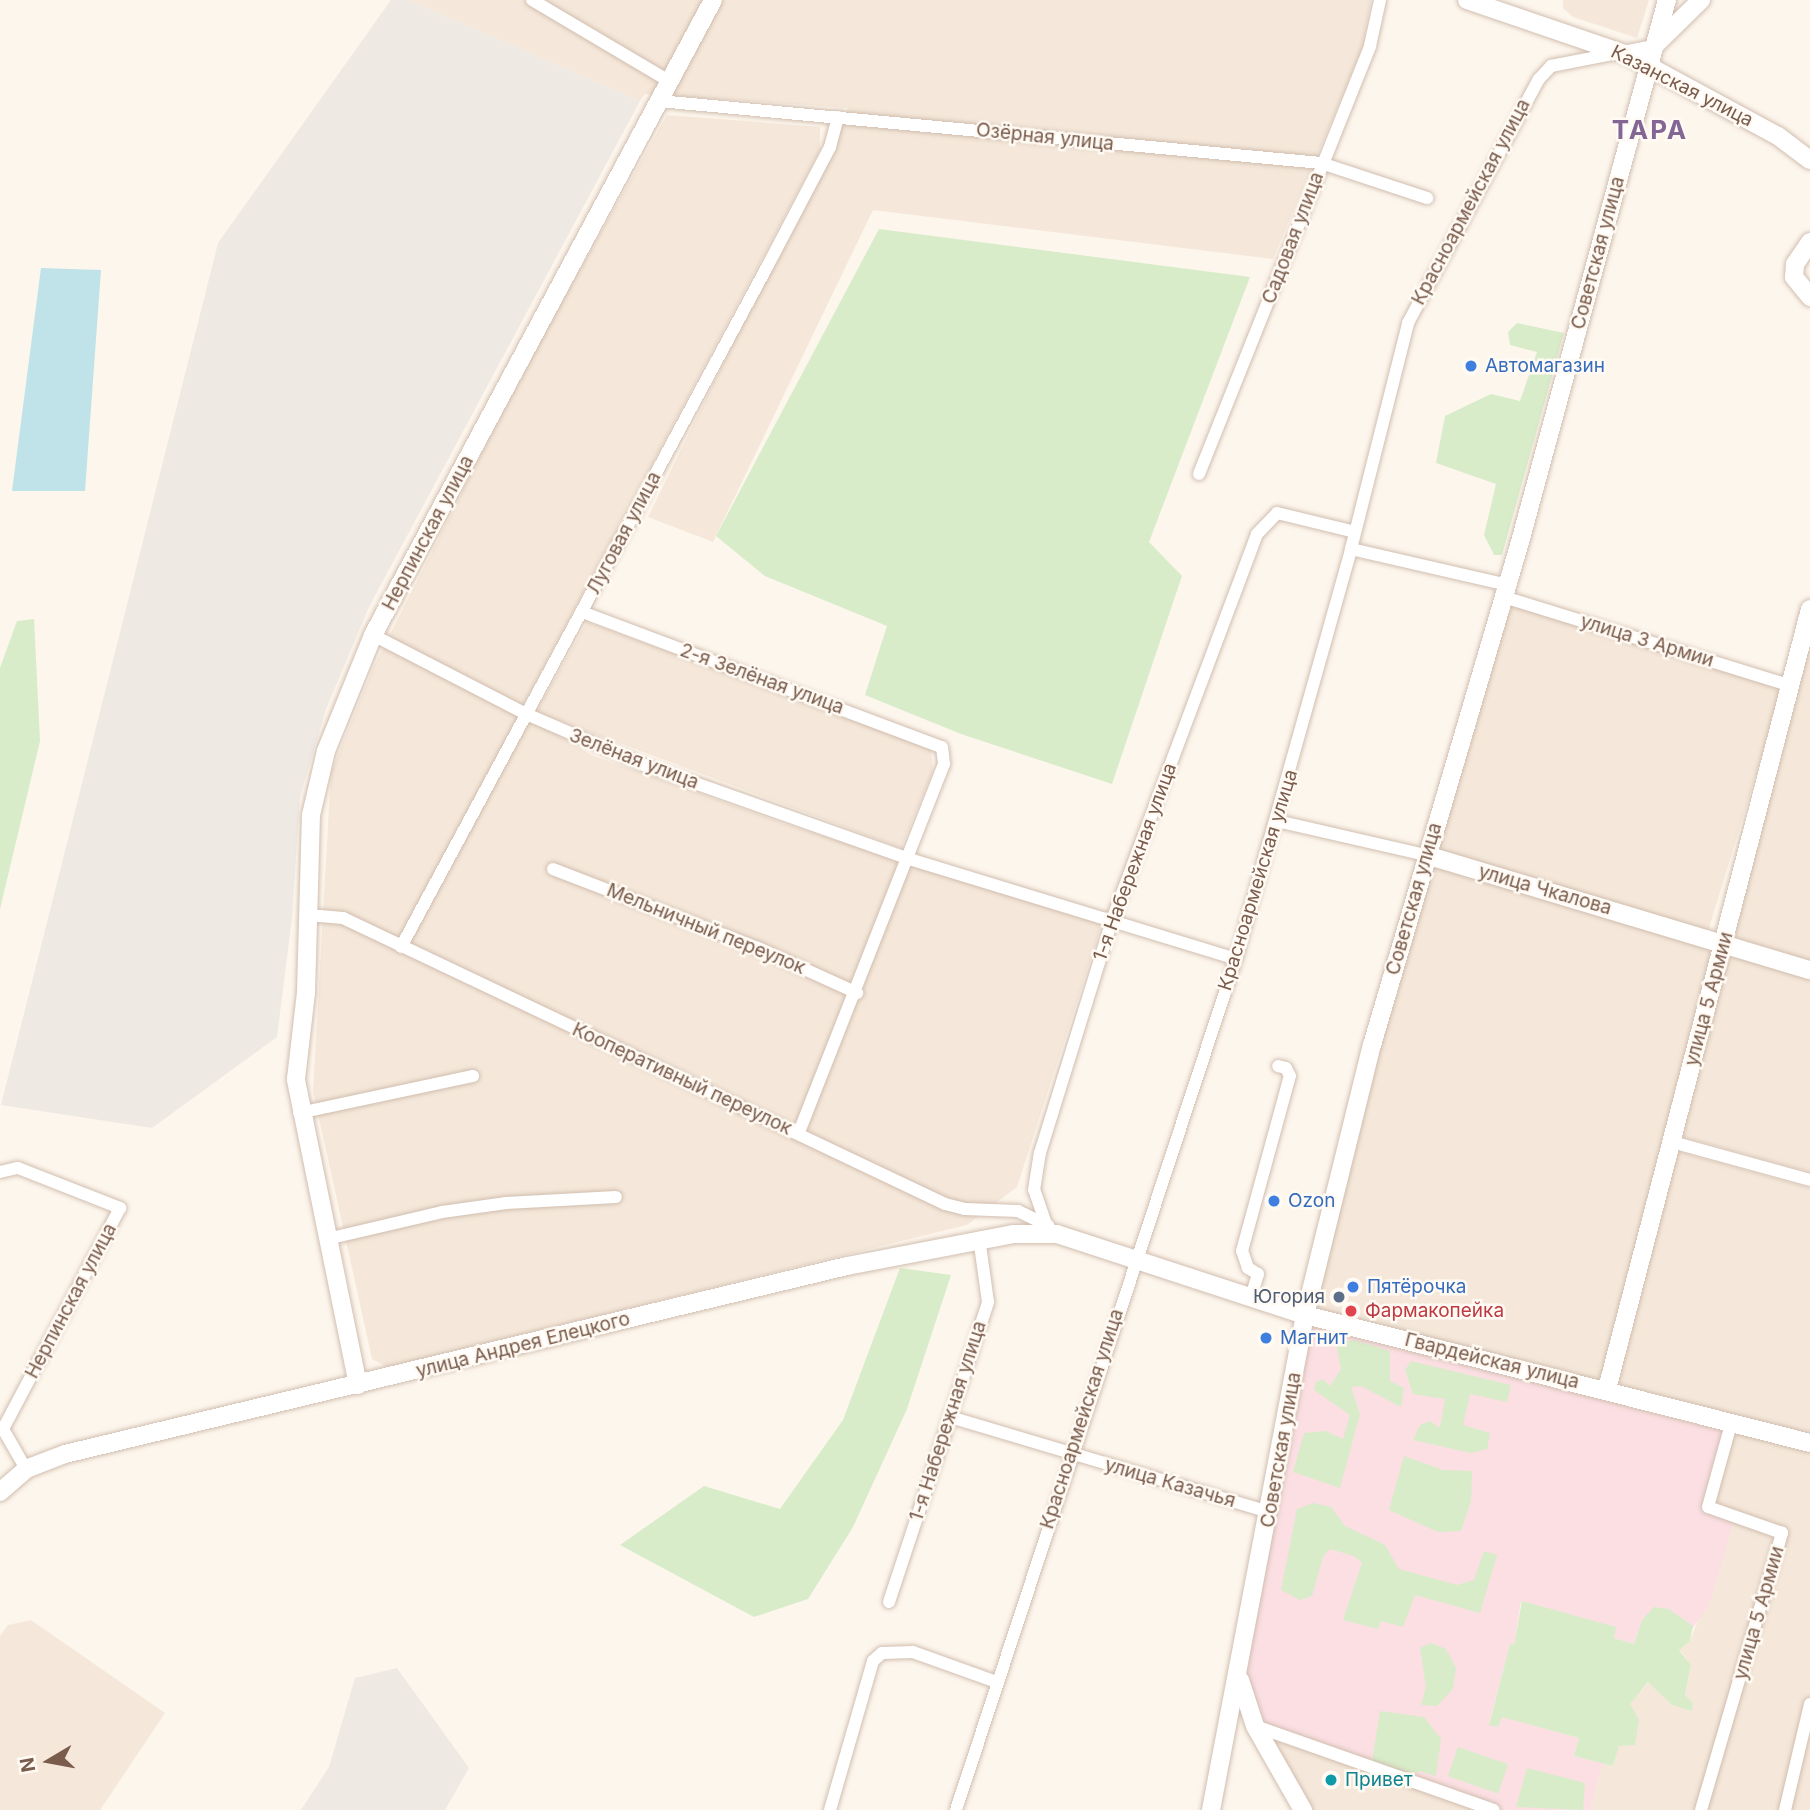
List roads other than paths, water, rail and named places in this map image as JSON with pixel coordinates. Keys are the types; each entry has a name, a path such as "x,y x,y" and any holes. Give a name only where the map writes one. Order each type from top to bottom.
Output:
{"main road":[{"name":"Нерпинская улица","path":"358,1385 299,1112 296,1079 306,993 311,815 326,751 373,635 713,0"},
{"name":"Казанская улица","path":"1467,0 1628,55 1778,136 1810,160"},
{"name":"Советская улица","path":"1211,1810 1239,1676 1305,1315 1372,1045 1506,591 1667,0"},
{"path":"1654,46 1701,0"},
{"path":"1810,242 1795,264 1794,277 1810,298"},
{"name":"улица 5 Армии","path":"1607,1389 1810,609"},
{"name":"улица Чкалова","path":"1426,855 1810,970"},
{"name":"Гвардейская улица","path":"1051,1229 1305,1315 1607,1389 1810,1443"},
{"name":"улица Андрея Елецкого","path":"0,1492 26,1469 65,1454 979,1238 1051,1229"},
{"path":"1239,1676 1255,1726 1303,1810"}],"street":[{"path":"532,0 669,81"},
{"name":"Садовая улица","path":"1199,474 1370,46 1380,0"},
{"name":"Красноармейская улица","path":"956,1810 1135,1257 1236,959 1277,821 1351,549 1408,323 1424,286 1484,184 1521,104 1551,66 1628,55 1654,46"},
{"name":"Озёрная улица","path":"659,101 1321,163 1427,198"},
{"name":"Луговая улица","path":"401,947 805,195 830,147 838,117"},
{"name":"1-я Набережная улица","path":"1051,1229 1034,1190 1040,1153 1112,920 1257,534 1277,513 1355,532"},
{"name":"улица 3 Армии","path":"1351,549 1506,591 1791,686"},
{"name":"2-я Зелёная улица","path":"582,612 942,747 944,764 906,858"},
{"name":"Зелёная улица","path":"373,635 526,714 644,765 906,858 1236,959"},
{"name":"улица Чкалова","path":"1277,821 1426,855"},
{"path":"799,1132 856,993 906,858"},
{"name":"Мельничный переулок","path":"553,869 758,948 856,993"},
{"name":"Кооперативный переулок","path":"308,915 343,918 799,1132 862,1168 945,1204 965,1209 1018,1211 1051,1229"},
{"path":"1251,1297 1258,1274 1248,1268 1242,1251 1290,1076 1286,1068 1278,1066"},
{"path":"299,1112 473,1076"},
{"path":"1672,1142 1810,1180"},
{"name":"Нерпинская улица","path":"0,1172 18,1168 120,1208 3,1429 26,1469"},
{"path":"327,1239 493,1204 616,1197"},
{"name":"1-я Набережная улица","path":"889,1602 988,1303 979,1238"},
{"name":"улица Казачья","path":"950,1417 1269,1512"},
{"name":"улица 5 Армии","path":"1701,1810 1782,1533 1708,1507 1731,1424"},
{"path":"830,1810 873,1661 882,1653 913,1652 997,1682"},
{"path":"1784,1810 1810,1704"},
{"path":"1255,1726 1494,1810"}],"water":[{"path":"41,268 101,270 85,491 12,491"}],"place":[{"name":"Автомагазин","path":"1471,366"},
{"name":"Ozon","path":"1274,1201"},
{"name":"Пятёрочка","path":"1353,1287"},
{"name":"Югория","path":"1339,1297"},
{"name":"Фармакопейка","path":"1351,1311"},
{"name":"Магнит","path":"1266,1338"},
{"name":"Привет","path":"1331,1780"}],"district":[{"name":"ТАРА","path":"1650,130"}]}
